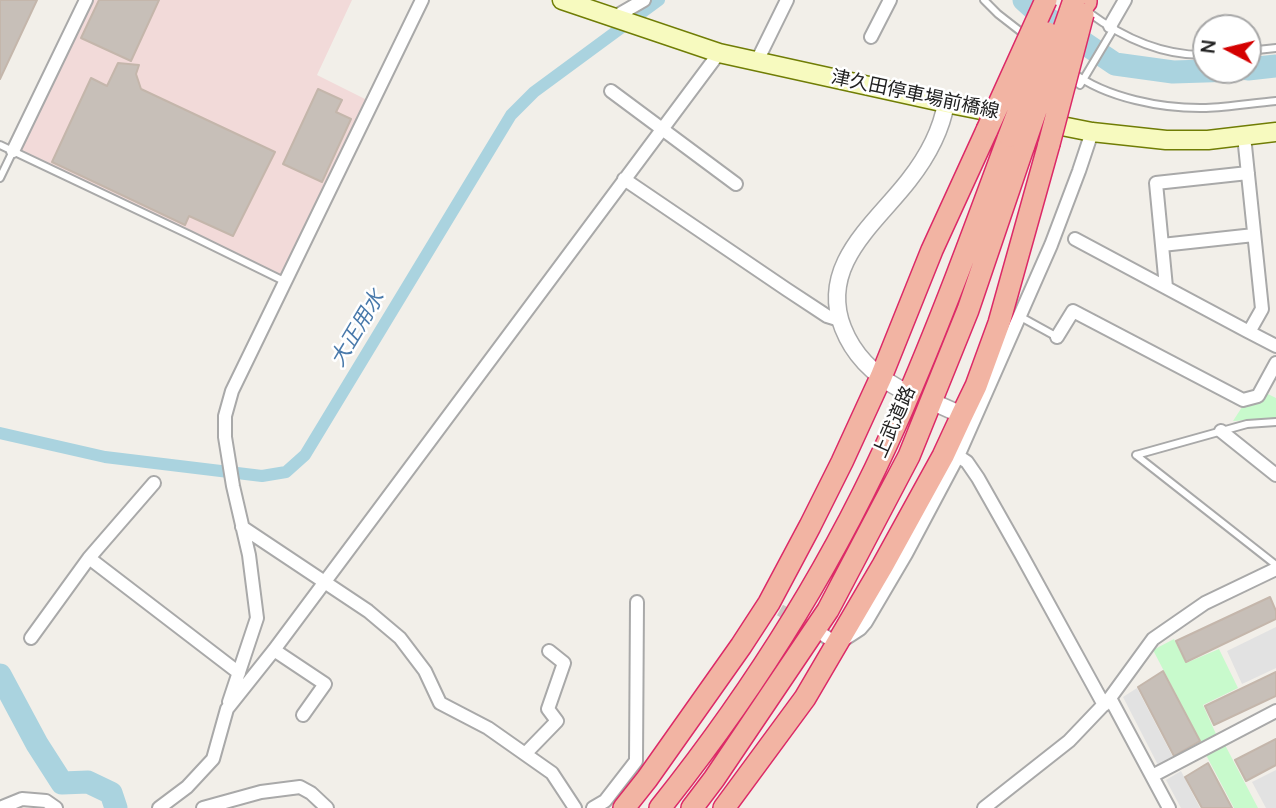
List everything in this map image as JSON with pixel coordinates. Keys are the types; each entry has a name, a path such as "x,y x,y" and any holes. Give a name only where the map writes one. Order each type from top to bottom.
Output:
{"highway":[{"path":"624,808 741,646 774,606 881,377 989,113 1046,0"},
{"name":"上武道路","path":"692,808 828,610 909,456 968,310 1060,0"},
{"path":"724,808 804,698 828,638 883,565 943,456 980,376 999,323 1049,144 1080,1"},
{"name":"上武道路","path":"660,808 694,766 771,654 818,578 856,506 897,421 1080,1"}],"main road":[{"name":"津久田停車場前橋線","path":"562,0 719,53 989,113 1092,132 1166,140 1208,140 1276,132"}],"street":[{"path":"13,151 86,0"},
{"path":"159,808 187,787 212,759 257,618 249,555 225,437 225,416 232,391 422,0"},
{"path":"615,19 644,0"},
{"path":"757,61 787,0"},
{"path":"871,37 890,0"},
{"path":"1112,29 1125,0"},
{"path":"227,709 274,650 719,53"},
{"path":"611,91 736,184"},
{"path":"900,389 869,368 853,349 839,320 838,294 848,256 865,230 920,164 940,130 946,103"},
{"path":"828,638 860,629 866,622 958,456 1061,220 1092,132"},
{"path":"1244,136 1262,309 1249,332"},
{"path":"1166,287 1156,183 1248,173"},
{"path":"624,179 827,316 839,320"},
{"path":"1162,245 1254,236"},
{"path":"1075,239 1276,346"},
{"path":"1059,338 1073,311 1243,400 1258,396 1276,363"},
{"path":"935,403 962,415"},
{"path":"1221,431 1276,475"},
{"path":"958,456 967,462 984,489 1169,808"},
{"path":"31,638 89,558 154,483"},
{"path":"243,527 368,611 400,638 425,671 440,703 488,728 552,773 575,808"},
{"path":"89,558 239,673"},
{"path":"984,808 1069,741 1107,701 1153,639 1205,603 1275,572"},
{"path":"593,808 605,801 636,761 637,602"},
{"path":"274,650 325,684 303,715"},
{"path":"525,754 556,721 548,709 564,663 549,651"},
{"path":"1152,776 1276,711"},
{"path":"203,808 261,792 300,788 311,793 327,808"},
{"path":"0,808 22,799 46,801 56,808"}],"lane":[{"path":"984,0 1056,59"},
{"path":"1080,1 1112,29 1132,39 1158,50 1192,55"},
{"path":"998,87 1021,39 1080,85 1112,29"},
{"path":"1066,66 1103,90 1154,104 1206,108 1276,101"},
{"path":"0,145 286,282"},
{"path":"0,178 13,151"},
{"path":"1019,316 1059,338"},
{"path":"1275,572 1136,456 1247,424 1276,422"}],"shaded area":[{"path":"91,0 352,0 317,75 369,101 284,276 18,149"},
{"path":"1276,627 1276,668 1242,684 1227,651"},
{"path":"1137,688 1173,757 1158,765 1123,697"},
{"path":"1276,770 1276,808 1266,808 1252,782"},
{"path":"1181,771 1200,808 1181,808 1166,780"}],"green space":[{"path":"1264,392 1276,398 1276,418 1233,421 1244,404"},
{"path":"1174,639 1186,663 1219,649 1238,688 1203,705 1216,734 1201,742 1153,650"},
{"path":"1224,743 1258,808 1234,808 1205,753"}],"building":[{"path":"0,0 37,0 0,79"},
{"path":"99,0 159,0 131,61 81,38"},
{"path":"118,63 139,65 136,74 141,89 275,152 233,236 189,216 185,225 52,162 91,78 107,86"},
{"path":"318,89 342,100 336,112 351,119 322,182 283,164"},
{"path":"1270,597 1276,611 1276,619 1186,662 1176,641"},
{"path":"1163,671 1200,741 1174,756 1138,687"},
{"path":"1276,672 1276,696 1214,725 1205,706"},
{"path":"1276,739 1276,765 1246,781 1235,760"},
{"path":"1208,763 1232,808 1202,808 1185,777"}],"waterway":[{"name":"大正用水","path":"0,433 105,457 262,476 286,472 305,455 511,115 534,92 659,0"},
{"path":"1024,0 1115,64 1173,72 1192,71"},
{"path":"1262,68 1276,66"},
{"path":"0,675 37,744 62,783 88,782 111,793 116,808"}],"tunnel":[{"path":"780,610 818,632"}]}
